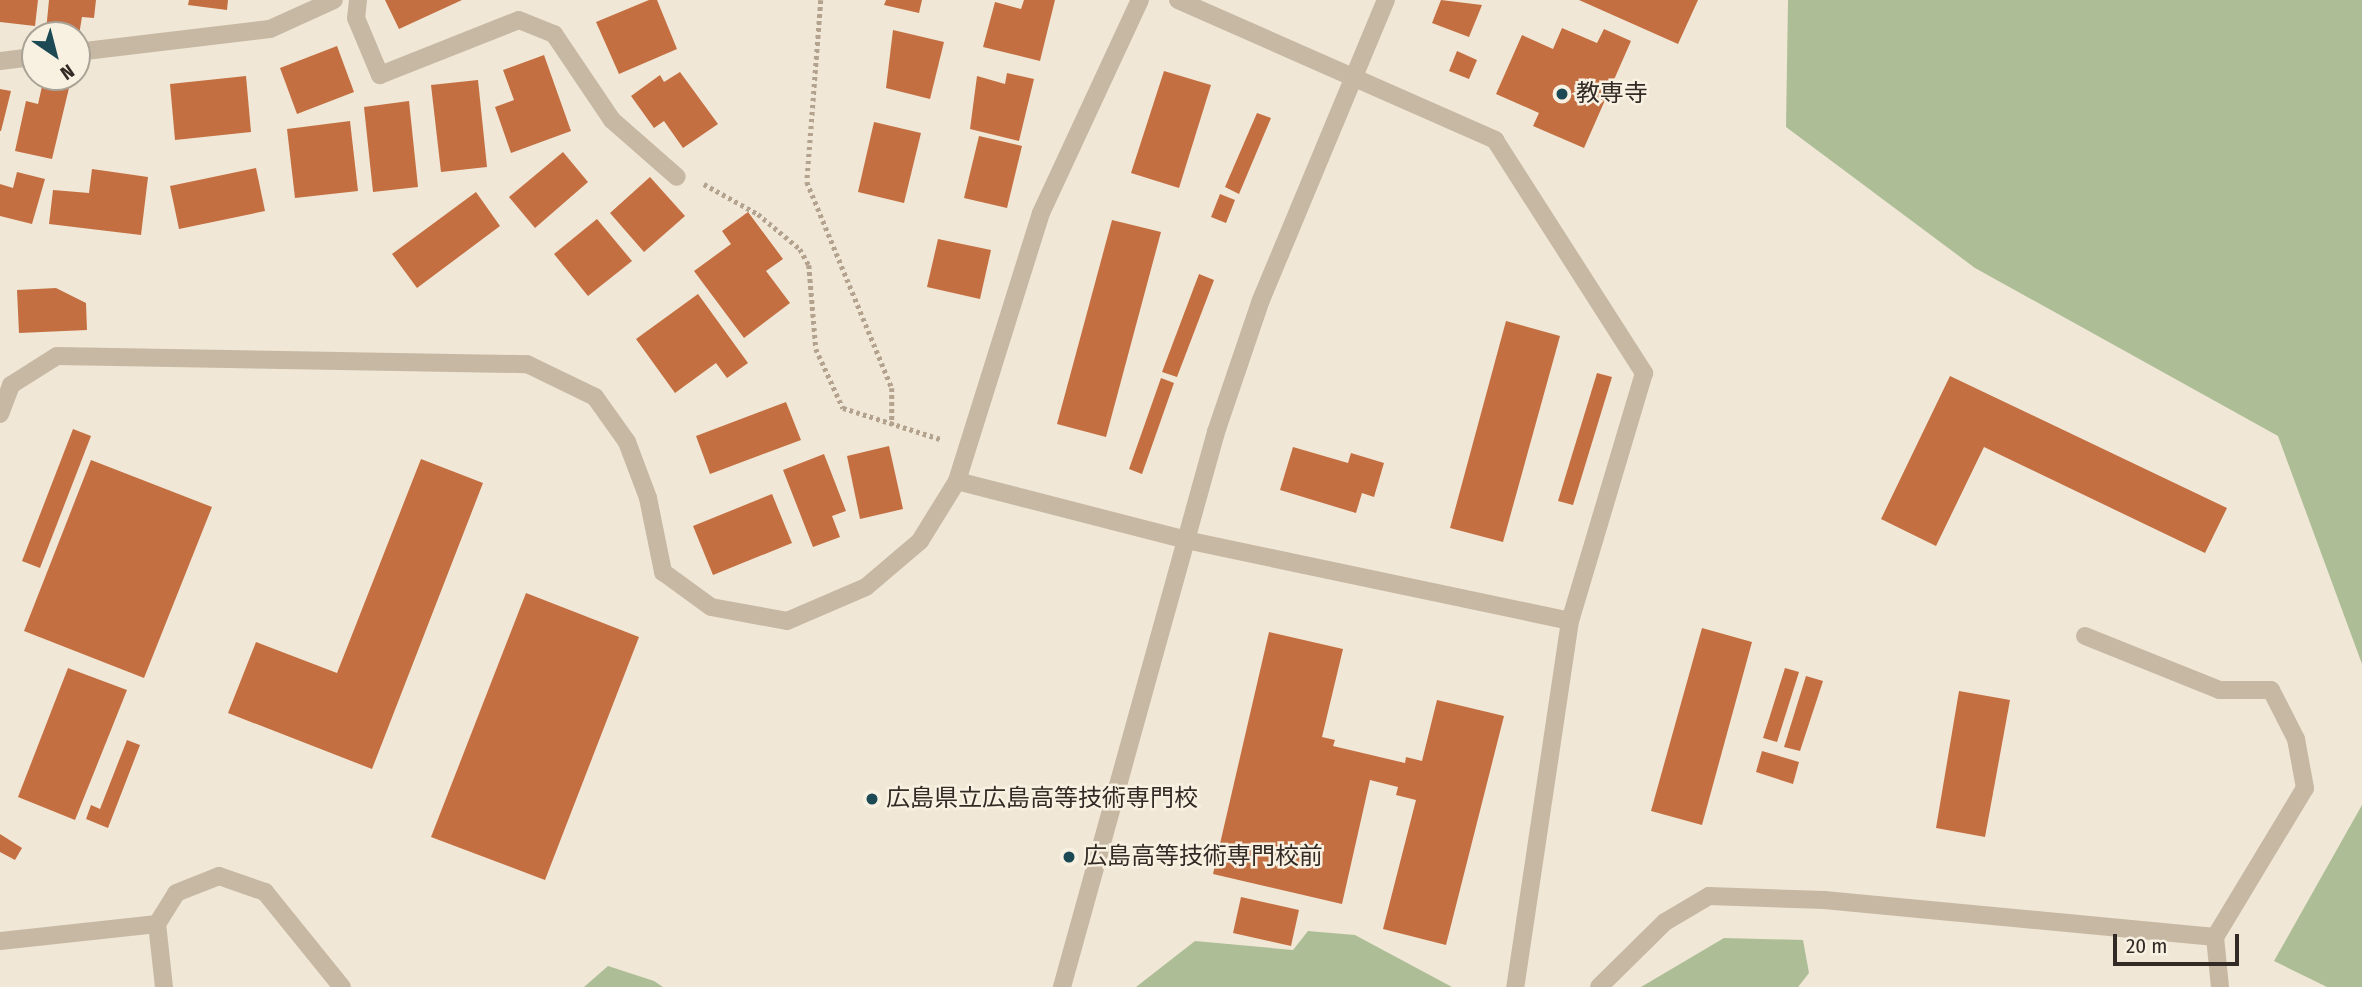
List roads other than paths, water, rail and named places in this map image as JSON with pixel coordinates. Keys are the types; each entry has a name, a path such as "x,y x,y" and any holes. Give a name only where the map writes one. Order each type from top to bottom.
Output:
{"street":[{"path":"91,50 270,29 334,0"},
{"path":"358,0 356,18 380,75 519,20 554,34 612,120 677,177"},
{"path":"0,414 11,385 57,356 527,364 595,397 627,442 648,498 663,572 711,607 787,621 866,587 920,541 957,481 1041,213 1140,0"},
{"path":"1178,0 1495,140 1644,373 1570,621 1515,987"},
{"path":"1062,987 1186,540 1261,300 1386,0"},
{"path":"0,61 21,59"},
{"path":"957,481 1186,540 1570,621"},
{"path":"2085,636 2219,690 2271,691 2296,739 2305,788 2216,937 2220,987"},
{"path":"164,987 157,924 176,894 219,876 265,892 342,987"},
{"path":"1599,987 1665,922 1709,896 1824,900 2216,937"},
{"path":"0,942 157,924"}],"place":[{"name":"教専寺","path":"1562,94"},
{"name":"広島県立広島高等技術専門校","path":"872,799"},
{"name":"広島高等技術専門校前","path":"1069,857"}]}
